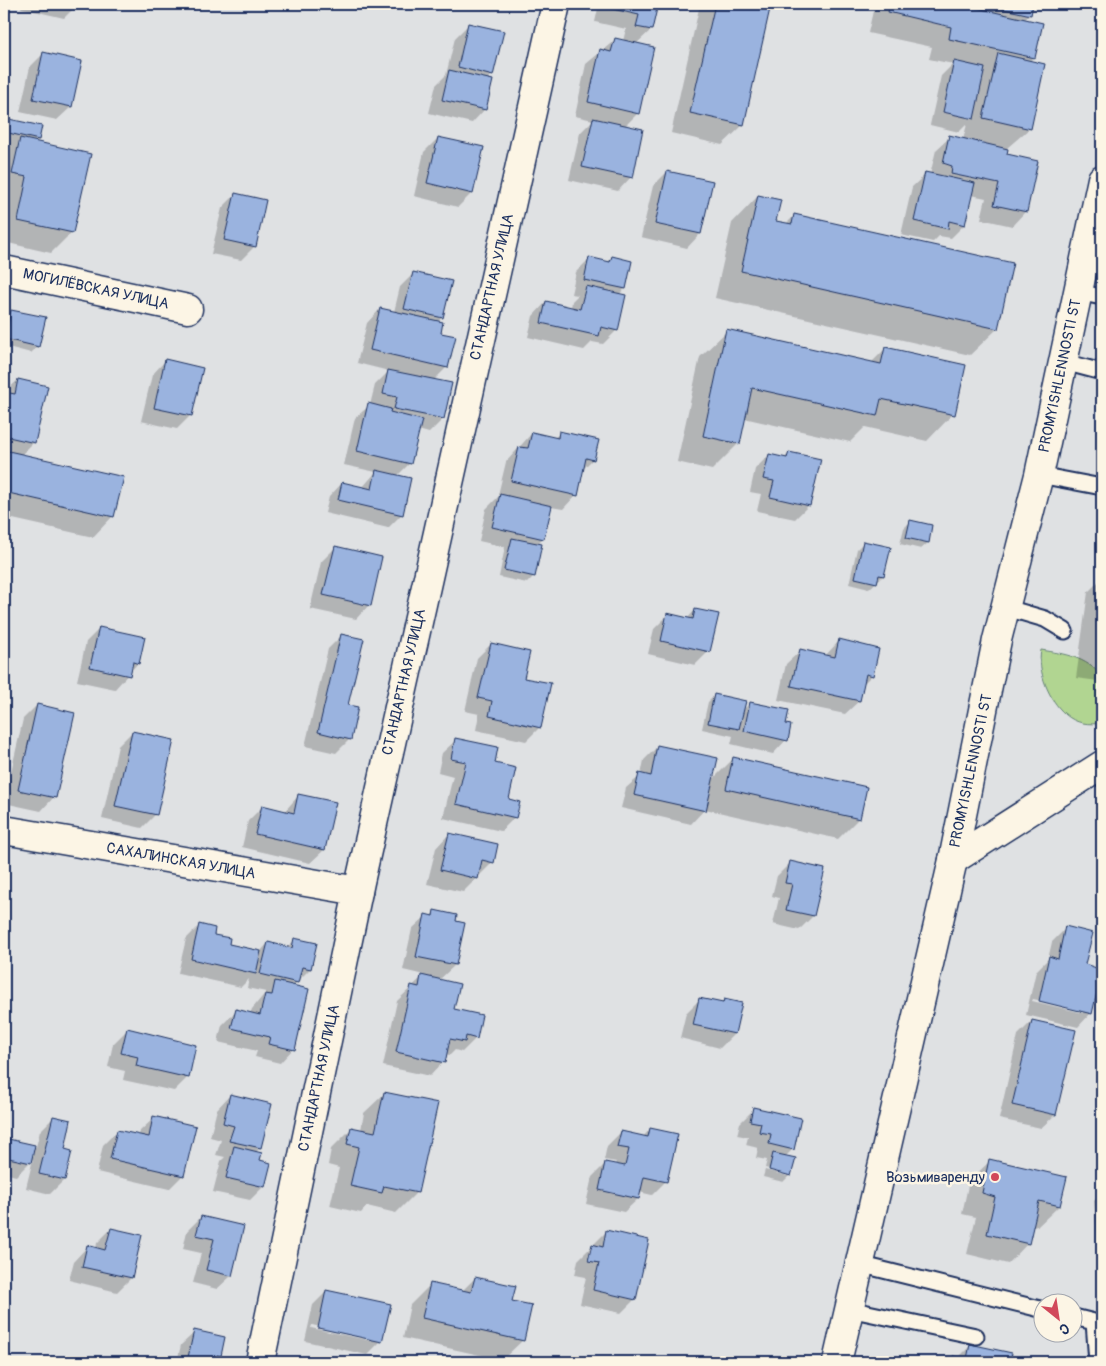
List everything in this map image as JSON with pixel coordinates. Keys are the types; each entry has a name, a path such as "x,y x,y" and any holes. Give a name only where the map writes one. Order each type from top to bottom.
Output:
{"street":[{"name":"СТАНДАРТНАЯ УЛИЦА","path":"260,1362 358,891 556,4"},
{"name":"PROMYISHLENNOSTI ST","path":"837,1362 953,860 998,640 1039,475 1064,362 1090,294 1102,179"},
{"name":"МОГИЛЁВСКАЯ УЛИЦА","path":"4,270 188,309"},
{"path":"953,860 1102,764"},
{"name":"САХАЛИНСКАЯ УЛИЦА","path":"4,830 358,891"}],"lane":[{"path":"1064,362 1102,372"},
{"path":"1039,475 1102,488"},
{"path":"1006,608 1045,618 1065,630"},
{"path":"859,1264 1034,1308"},
{"path":"849,1308 976,1336"},
{"path":"1084,1320 1094,1322 1097,1362"}],"green space":[{"path":"1041,650 1082,660 1102,676 1102,723 1087,724 1078,722 1059,708 1049,693 1043,676 1040,658"}],"building":[{"path":"609,4 658,4 652,30 636,27 639,15 608,8"},
{"path":"715,4 771,4 744,125 690,113"},
{"path":"890,4 959,4 1043,23 1035,58 949,39 951,27 888,12"},
{"path":"981,4 1033,4 1031,15"},
{"path":"468,23 504,31 493,76 458,67"},
{"path":"615,38 654,47 639,114 588,102 600,49 611,52"},
{"path":"43,52 82,61 72,107 33,99"},
{"path":"998,53 1045,64 1031,129 983,118"},
{"path":"954,61 985,68 974,119 943,112"},
{"path":"449,70 493,80 486,110 442,100"},
{"path":"4,118 42,126 39,140 4,132"},
{"path":"593,118 643,129 633,178 582,167"},
{"path":"949,135 1008,149 1007,154 1038,161 1027,212 994,205 999,184 951,174 952,166 943,163"},
{"path":"438,137 484,147 473,194 427,183"},
{"path":"20,138 91,154 73,233 18,221 27,177 12,174"},
{"path":"667,171 713,181 701,234 655,224"},
{"path":"925,172 975,183 965,225 949,221 948,229 914,221"},
{"path":"235,193 266,200 256,247 224,240"},
{"path":"758,195 781,200 776,221 792,224 794,214 1013,263 998,329 741,271"},
{"path":"612,256 632,261 626,289 584,280 589,257 610,262"},
{"path":"413,272 452,281 443,318 404,309"},
{"path":"586,286 626,295 618,331 601,327 599,336 541,323 546,301 580,309"},
{"path":"380,308 443,322 441,333 456,336 448,368 370,350"},
{"path":"11,310 46,317 39,347 5,339"},
{"path":"726,329 881,364 885,347 966,365 955,415 881,399 877,416 752,388 740,444 703,436"},
{"path":"165,359 203,368 192,416 154,408"},
{"path":"388,370 452,383 444,419 394,409 397,397 383,394"},
{"path":"18,379 48,386 35,443 4,436 4,392 15,394"},
{"path":"368,403 391,409 390,412 422,420 411,464 357,451"},
{"path":"559,431 599,440 594,460 586,458 578,496 511,481 519,447 528,448 532,432 558,438"},
{"path":"4,450 124,477 114,517 4,492"},
{"path":"789,452 821,459 810,506 770,497 774,481 763,479 769,454 787,458"},
{"path":"376,470 411,478 403,515 338,500 342,482 372,489"},
{"path":"500,494 552,506 544,539 492,527"},
{"path":"910,520 932,525 929,543 906,538"},
{"path":"512,538 542,544 535,577 504,570"},
{"path":"863,541 891,547 884,576 879,575 877,583 855,578"},
{"path":"335,546 382,557 371,606 323,595"},
{"path":"695,609 719,614 710,652 661,641 667,613 693,619"},
{"path":"99,627 145,637 139,664 133,662 130,676 90,667"},
{"path":"341,634 364,639 348,705 358,707 351,740 318,732"},
{"path":"839,639 879,649 873,676 866,674 860,701 791,686 800,649 835,657"},
{"path":"491,643 530,652 524,678 551,683 541,728 489,716 492,701 478,698"},
{"path":"714,694 746,701 739,729 708,723"},
{"path":"750,702 789,710 786,724 791,725 788,741 744,731"},
{"path":"37,704 75,713 56,798 18,790"},
{"path":"132,731 174,740 157,815 115,806"},
{"path":"455,738 498,747 495,763 516,768 509,799 520,802 516,818 456,804 466,762 451,759"},
{"path":"657,745 718,758 706,811 634,795 639,773 651,776"},
{"path":"733,757 867,787 860,819 726,789"},
{"path":"298,794 336,802 325,850 255,834 262,805 294,813"},
{"path":"449,833 498,844 494,863 482,860 478,879 440,870"},
{"path":"790,861 825,869 814,916 786,910 792,884 785,883"},
{"path":"434,910 457,915 456,921 465,923 456,965 416,957 425,914 433,916"},
{"path":"199,924 215,928 214,935 230,938 229,944 261,951 256,974 191,959"},
{"path":"1065,926 1093,933 1085,964 1102,970 1092,1014 1039,1001 1049,956 1058,959"},
{"path":"294,938 317,943 311,969 302,967 298,983 260,974 268,942 292,948"},
{"path":"421,975 460,984 454,1009 482,1015 477,1039 466,1036 465,1042 450,1039 445,1063 396,1052 411,985 419,987"},
{"path":"275,981 309,989 295,1050 268,1044 270,1037 231,1028 236,1009 260,1015 265,994 272,995"},
{"path":"699,998 723,1003 724,999 742,1003 735,1034 693,1025"},
{"path":"1032,1020 1076,1030 1056,1115 1012,1105"},
{"path":"127,1028 196,1045 189,1078 136,1066 138,1057 121,1053"},
{"path":"384,1092 438,1103 418,1193 384,1186 382,1193 350,1186 359,1147 347,1144 351,1127 375,1132"},
{"path":"230,1094 272,1104 261,1148 229,1141 234,1126 223,1123"},
{"path":"753,1107 801,1118 794,1150 769,1144 771,1134 759,1132 761,1123 750,1121"},
{"path":"53,1116 71,1120 65,1149 72,1151 65,1180 39,1174"},
{"path":"153,1116 196,1126 184,1176 110,1159 117,1130 149,1137"},
{"path":"650,1128 678,1134 667,1182 644,1177 639,1199 599,1190 605,1162 625,1166 629,1149 617,1147 621,1131 648,1137"},
{"path":"4,1138 35,1145 31,1163 4,1157"},
{"path":"234,1146 262,1153 260,1160 271,1163 265,1187 226,1178"},
{"path":"773,1153 796,1158 791,1176 769,1170"},
{"path":"989,1159 1067,1177 1060,1206 1039,1201 1029,1244 987,1234 995,1197 982,1193"},
{"path":"201,1216 244,1226 232,1276 206,1270 214,1239 196,1235"},
{"path":"111,1228 142,1235 132,1278 82,1267 87,1245 105,1250"},
{"path":"606,1230 649,1240 636,1300 593,1290 599,1263 588,1261 592,1244 603,1247"},
{"path":"475,1277 516,1286 512,1301 532,1305 524,1341 422,1318 430,1283 471,1292"},
{"path":"326,1290 391,1304 382,1342 318,1328"},
{"path":"194,1330 225,1337 221,1356 217,1355 216,1362 187,1362"},
{"path":"970,1344 1012,1353 1010,1362 952,1362 953,1356 967,1359"}],"place":[{"name":"Возьмиваренду","path":"995,1177"}]}
